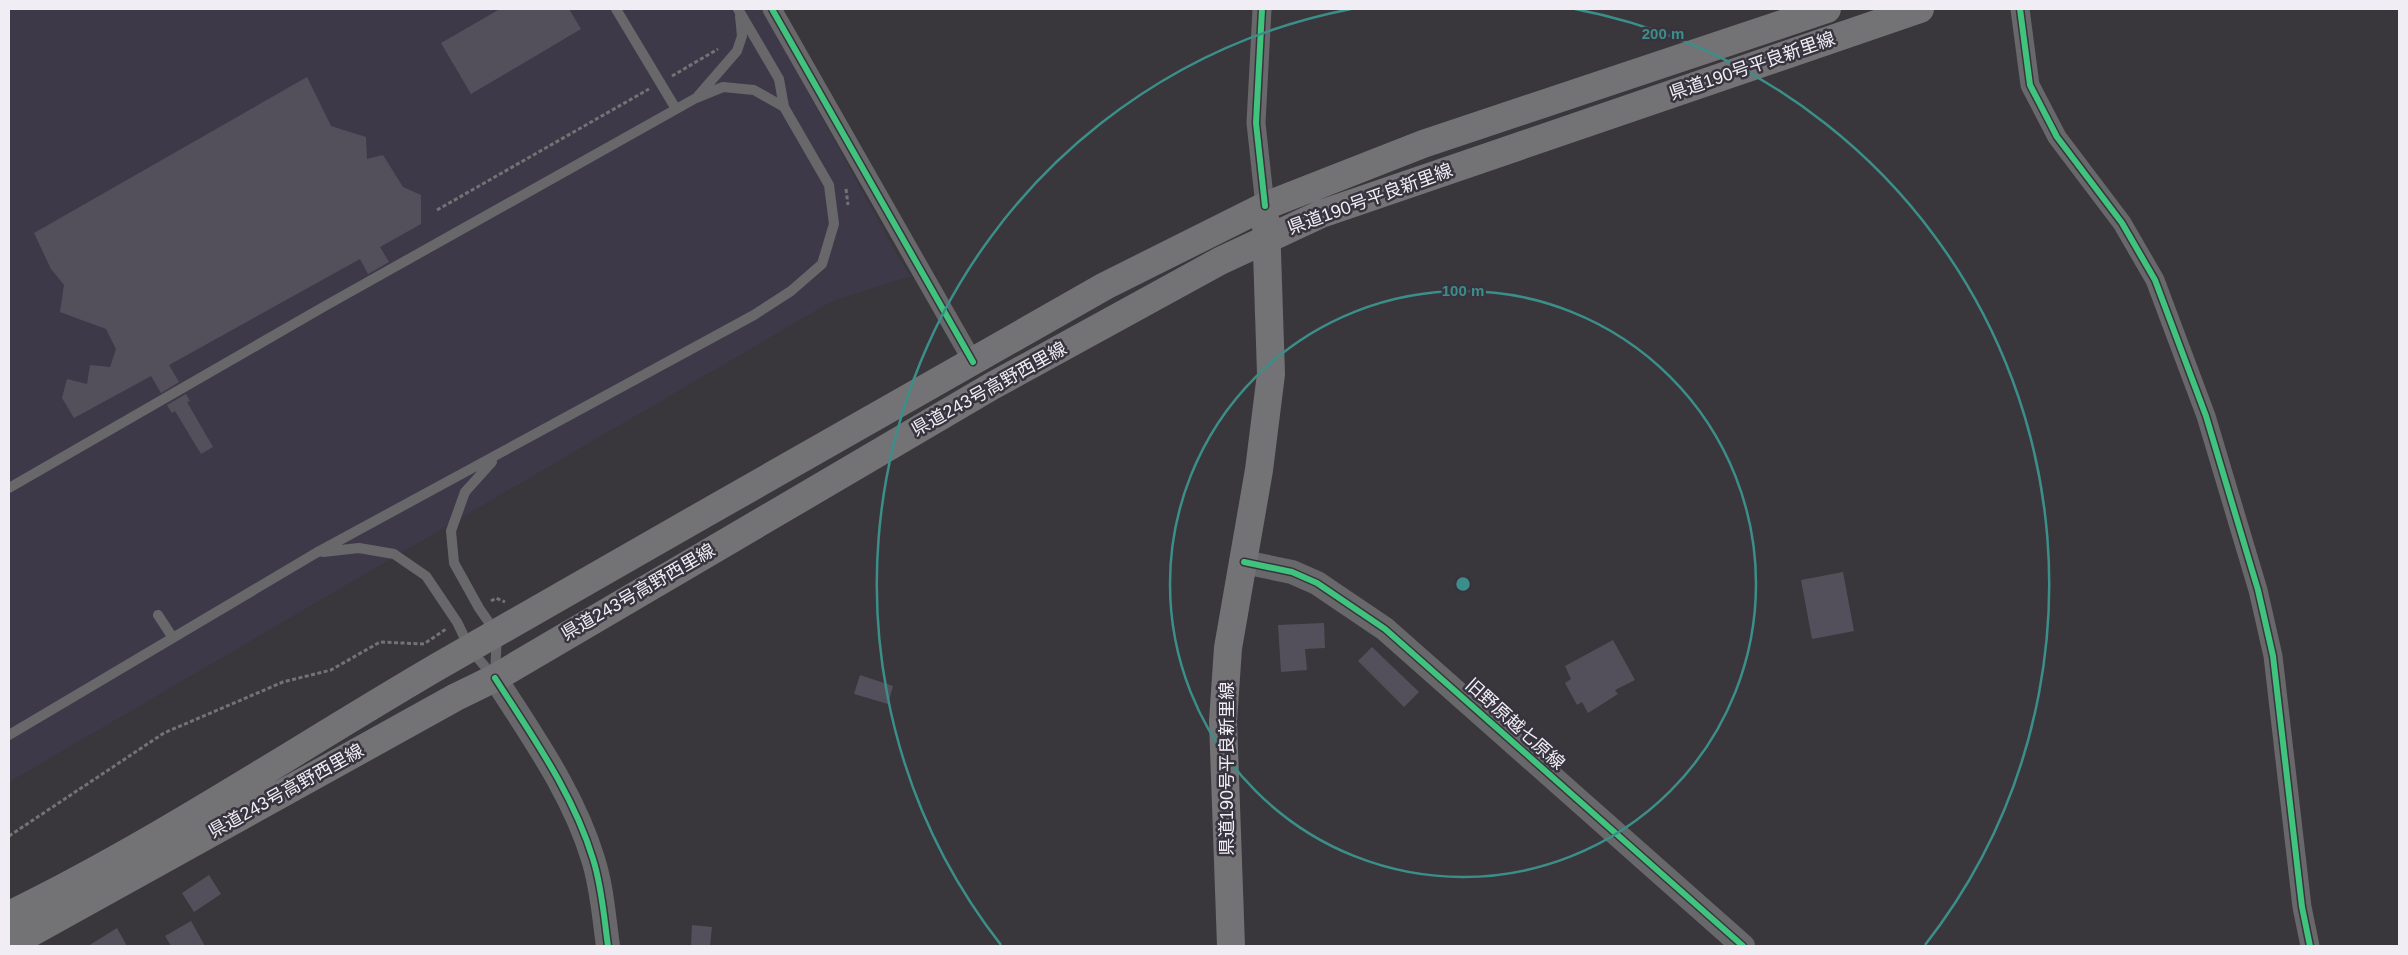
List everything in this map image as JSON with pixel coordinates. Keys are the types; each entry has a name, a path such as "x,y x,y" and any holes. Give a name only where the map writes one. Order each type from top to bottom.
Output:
{"main road":[{"name":"県道190号平良新里線","path":"1265,206 1423,144 1827,9"},
{"name":"県道190号平良新里線","path":"1231,946 1223,720 1228,648 1244,562 1266,420 1271,374 1267,238 1321,214 1920,9"},
{"name":"県道243号高野西里線","path":"9,916 57,892 127,852 470,649 1105,286 1265,206"},
{"path":"1265,206 1267,238"},
{"name":"県道243号高野西里線","path":"9,945 456,697 494,678 992,386 1267,238"}],"street":[{"path":"772,9 973,362"},
{"path":"1262,9 1256,123 1265,206"},
{"path":"2020,9 2030,85 2057,137 2122,223 2155,280 2206,416 2258,590 2273,656 2300,889 2310,946"},
{"name":"旧野原越七原線","path":"1244,562 1292,572 1317,583 1385,629 1743,946"},
{"path":"494,678 562,785 578,816 594,861 608,946"}],"lane":[{"path":"616,9 676,109"},
{"path":"696,98 737,51 742,36 739,11"},
{"path":"9,735 316,553 754,315 791,291 822,264 834,224 829,185 784,107 779,79 739,11"},
{"path":"9,488 317,311 696,98 724,87 754,90 784,107"},
{"path":"494,678 507,629 479,608 454,563 451,531 465,492 497,456"},
{"path":"316,553 359,548 394,554 426,576 457,622 470,649 494,678"},
{"path":"158,614 173,638"}],"path":[{"path":"437,210 742,36"},
{"path":"479,608 496,598 504,601 507,629"},
{"path":"9,836 164,733 283,682 331,670 380,642 424,644 457,622"}],"shaded area":[{"path":"9,9 763,9 899,259 911,276 832,301 9,782"}],"building":[{"path":"500,9 569,9 581,29 471,94 441,43"},
{"path":"307,77 331,126 366,137 367,159 383,155 403,187 421,195 421,224 380,247 389,262 368,274 360,259 169,365 179,382 161,393 151,376 74,418 62,398 67,379 87,384 90,365 110,367 116,349 106,329 60,312 64,285 51,269 34,233"},
{"path":"186,394 190,401 187,402 213,447 201,454 175,411 172,413 167,405"},
{"path":"1843,572 1854,631 1812,639 1801,580"},
{"path":"1324,623 1325,648 1305,649 1307,670 1281,672 1278,625"},
{"path":"1613,640 1635,680 1615,690 1618,694 1588,713 1582,702 1577,705 1565,683 1571,679 1565,666"},
{"path":"1372,647 1419,692 1404,707 1358,661"},
{"path":"860,675 893,686 888,704 854,694"},
{"path":"209,875 221,894 194,912 182,893"},
{"path":"191,921 205,946 171,946 165,936"},
{"path":"692,925 712,927 710,946 691,946"},
{"path":"117,928 127,946 88,946"}],"cycle path":[{"path":"772,9 973,362"},
{"path":"1262,9 1256,123 1265,206"},
{"path":"2020,9 2030,85 2057,137 2122,223 2155,280 2206,416 2258,590 2273,656 2302,907 2310,946"},
{"path":"1244,562 1292,572 1317,583 1385,629 1743,946"},
{"path":"495,678 537,743 563,788 585,835 599,880 608,946"}]}
